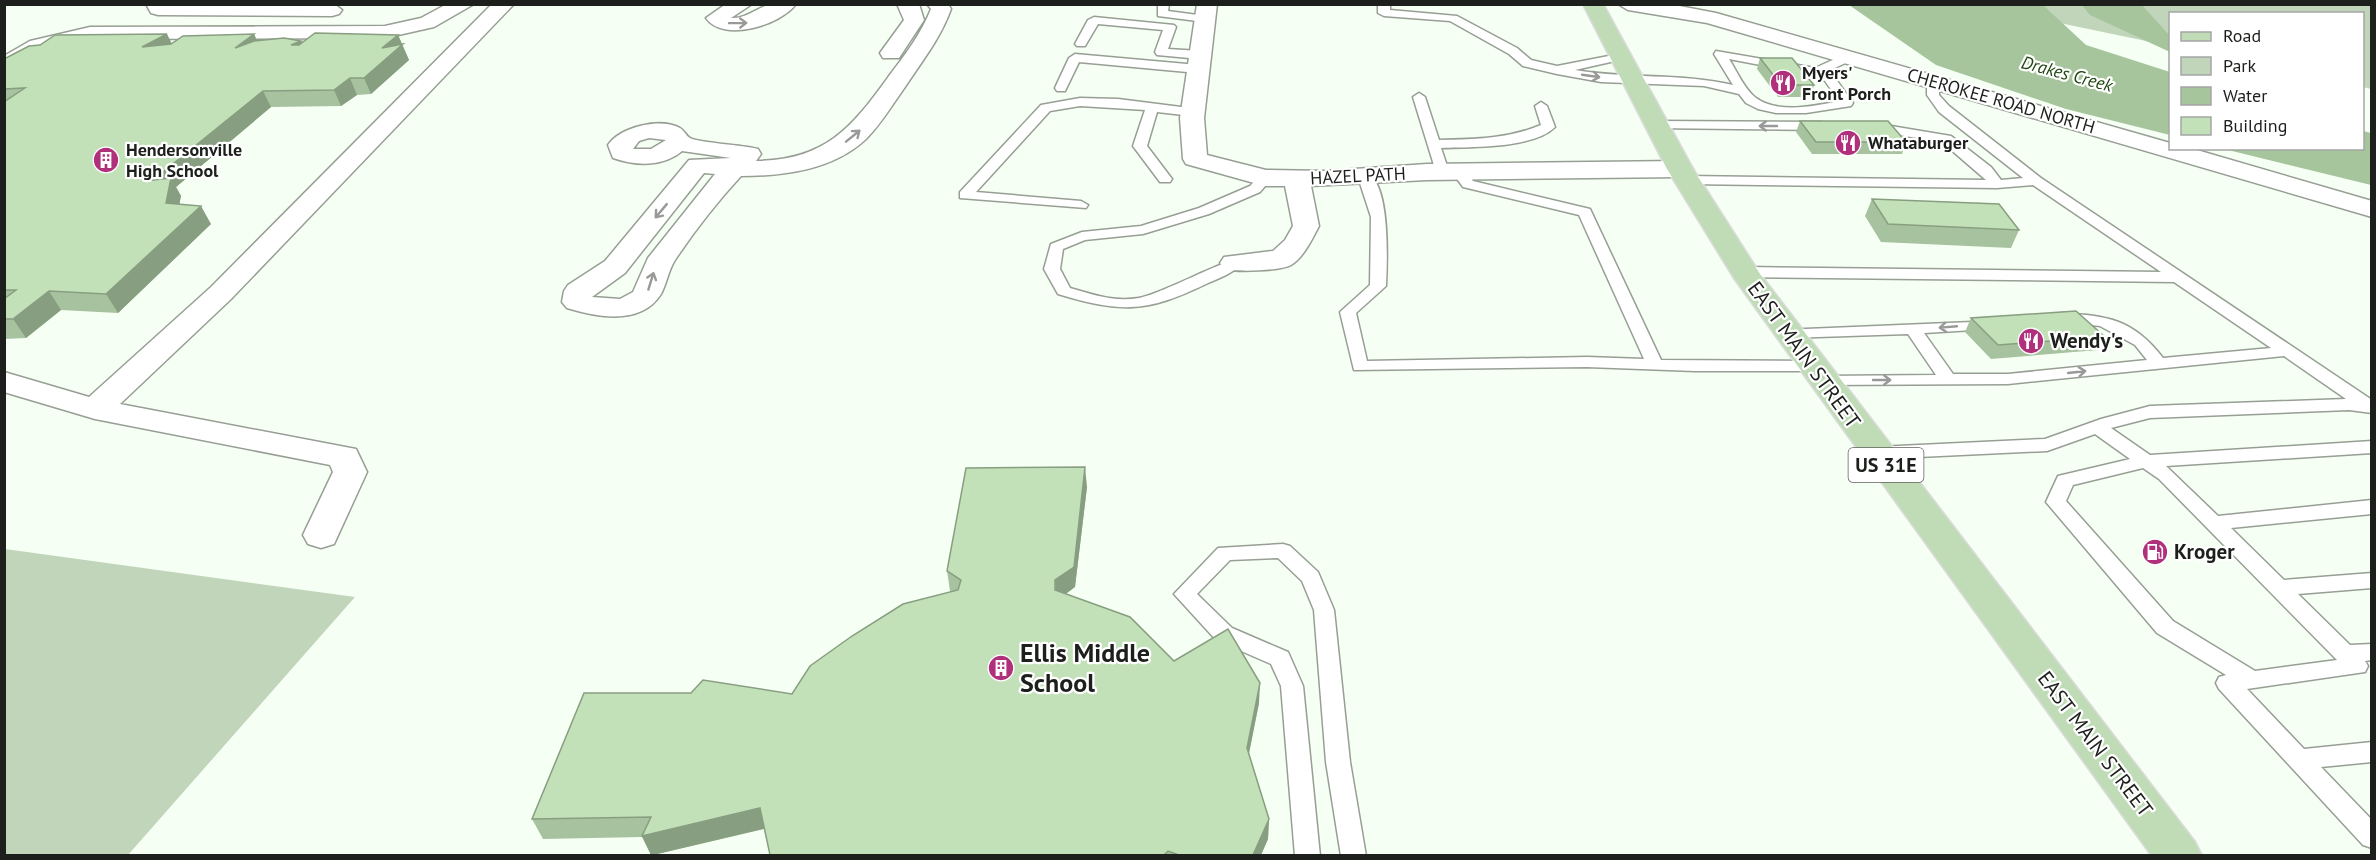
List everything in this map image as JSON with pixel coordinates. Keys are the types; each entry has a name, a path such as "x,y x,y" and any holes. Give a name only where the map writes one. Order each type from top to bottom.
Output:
{"main road":[{"name":"EAST MAIN STREET","path":"1593,4 1684,175 1744,272 2179,855"}],"street":[{"path":"156,4 158,9 349,10"},
{"path":"95,409 221,293 504,4"},
{"path":"742,4 716,18 721,23 741,25 756,21 786,4"},
{"name":"CHEROKEE ROAD NORTH","path":"1628,4 1709,17 2169,150"},
{"path":"397,10 460,8"},
{"path":"4,66 38,46 90,33 385,32 428,23 460,8"},
{"path":"875,75 914,20 910,10 942,8"},
{"path":"666,149 773,168 818,158 854,137 920,49 942,8"},
{"name":"HAZEL PATH","path":"1206,12 1192,112 1195,159 1265,178 1365,177 1450,172 1684,175"},
{"path":"894,48 920,49"},
{"path":"706,157 615,267 578,291 577,302 597,309 616,308 642,299 655,267 740,162 789,153 827,135 848,110 882,102"},
{"name":"CHEROKEE ROAD NORTH","path":"2170,150 2372,209"},
{"path":"1234,263 1281,259 1296,244 1306,226 1297,179"},
{"path":"4,382 95,409 344,458 350,472 321,536"}],"lane":[{"path":"1164,4 1162,14 1206,12"},
{"path":"1383,4 1384,13 1453,18 1513,51 1527,63 1568,74 1627,68"},
{"path":"1081,45 1094,20 1170,27 1161,52 1199,62"},
{"path":"1720,54 1816,72 1829,78 1846,103 1803,110 1758,105 1747,98 1727,69 1720,54"},
{"path":"1816,72 1848,57"},
{"path":"1061,88 1075,58 1199,62"},
{"path":"1557,70 1627,68 1743,91"},
{"path":"1704,82 1722,76 1727,69"},
{"path":"1933,81 1933,95 1944,109 2036,181 2352,394 2371,403"},
{"path":"1419,97 1433,144 1450,172 1468,184 1585,212 1655,364"},
{"path":"1081,205 964,195 1046,108 1064,102 1192,112"},
{"path":"1433,144 1512,141 1533,135 1548,127 1541,106"},
{"path":"1152,108 1140,146 1165,179"},
{"path":"1657,125 1833,126"},
{"path":"1856,126 1946,139 1986,170 1997,184"},
{"path":"1684,175 1997,184 2036,181"},
{"path":"1365,177 1374,195 1382,231 1378,286 1348,312 1360,366 1587,362 1948,379 2008,379 2289,351"},
{"path":"1234,263 1202,282 1147,301 1106,304 1064,291 1052,269 1056,248 1082,236 1143,230 1163,224 1204,211 1256,189 1265,178"},
{"path":"1744,272 2178,278"},
{"path":"2042,319 2065,317 2104,321 2141,341 2158,364"},
{"path":"1788,333 1913,329 2007,322"},
{"path":"1913,329 1948,379"},
{"path":"1877,453 2047,445 2098,426 2150,412 2371,403"},
{"path":"2098,426 2166,475 2357,666 2227,683 2372,837"},
{"path":"2253,680 2165,627 2056,502 2065,480 2147,461 2372,447"},
{"path":"2214,523 2372,507"},
{"path":"1308,855 1292,686 1280,658 1224,633 1184,594 1225,553 1283,551 1311,577 1324,610 1338,762 1354,855"},
{"path":"2279,588 2372,580"},
{"path":"2344,654 2372,652"},
{"path":"2299,759 2372,752"}],"green space":[{"path":"1973,5 2371,5 2371,89 2364,87 2364,12 2169,12 2169,46"},
{"path":"5,549 355,597 128,855 5,855"}],"water":[{"name":"Drakes Creek","path":"1849,5 2043,5 2086,45 2169,72 2169,135 2066,109 1936,65"},
{"path":"2082,5 2142,5 2169,35 2169,52 2090,15"},
{"path":"2364,131 2371,133 2371,185 2228,150 2364,150"}],"building":[{"name":"Hendersonville High School","path":"315,33 398,35 382,48 403,44 364,78 350,78 334,90 263,91 153,180 171,178 166,203 201,206 106,294 49,291 13,319 4,319 4,299 16,290 4,290 4,102 25,88 4,89 4,59 29,46 40,45 55,35 167,34 142,47 171,44 183,36 254,34 235,48 254,41 284,38 301,41 291,45 299,45"},
{"path":"1760,58 1792,58 1814,85 1781,85"},
{"path":"1800,121 1888,121 1906,142 1816,142"},
{"path":"1872,199 1999,204 2019,230 1888,224"},
{"path":"2076,311 2105,337 1998,345 1971,318"},
{"name":"Ellis Middle School","path":"1085,467 1074,567 1055,580 1055,590 1130,617 1174,661 1228,629 1260,683 1247,748 1269,819 1253,855 1179,855 1168,851 1164,855 770,855 760,808 642,836 651,817 532,819 584,693 691,693 703,680 792,694 810,666 903,604 958,590 961,580 947,571 966,468"}],"place":[{"name":"Myers' Front Porch","path":"1783,83"},
{"name":"Whataburger","path":"1848,143"},
{"name":"Hendersonville High School","path":"106,160"},
{"name":"Wendy's","path":"2031,341"},
{"name":"Kroger","path":"2155,552"},
{"name":"Ellis Middle School","path":"1001,668"}]}
